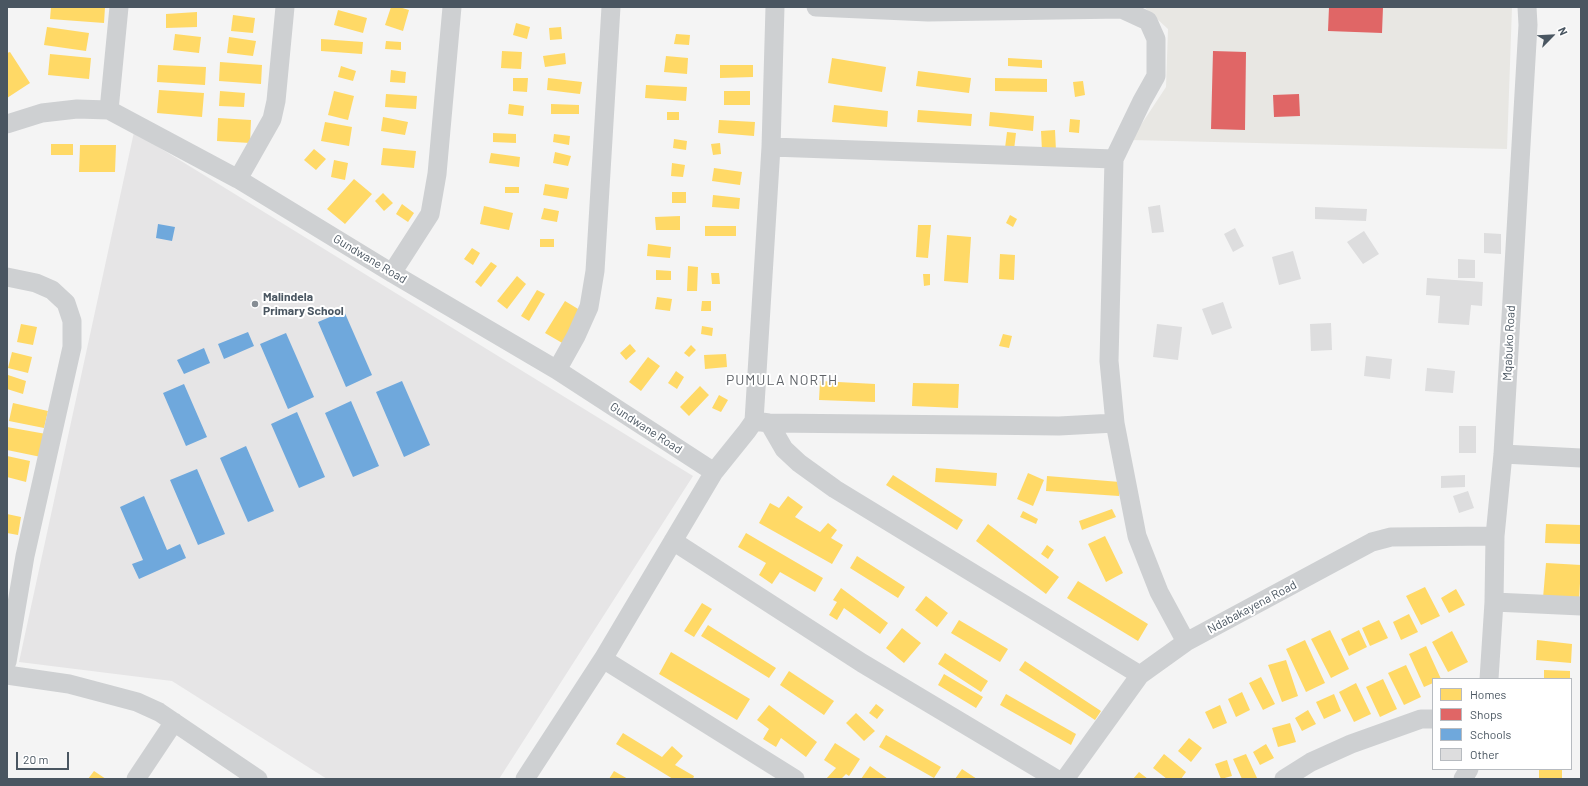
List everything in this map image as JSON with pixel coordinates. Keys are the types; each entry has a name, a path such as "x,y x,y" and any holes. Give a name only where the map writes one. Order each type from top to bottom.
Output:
{"street":[{"path":"110,110 119,7"},
{"path":"238,179 272,119 276,101 285,7"},
{"path":"392,273 430,214 437,174 452,7"},
{"path":"557,370 576,336 589,307 595,271 611,7"},
{"path":"775,7 762,422 784,449 799,463 835,489 1140,675"},
{"path":"816,7 928,12 1122,8 1148,21 1156,40 1156,76 1142,101 1114,159 1109,361 1115,423 1137,536 1160,592 1186,642"},
{"name":"Mqabuko Road","path":"1489,678 1494,602 1495,536 1503,454 1528,25 1527,7"},
{"name":"Gundwane Road","path":"7,124 42,113 77,109 110,110 238,179 392,273 557,370 714,472"},
{"path":"771,147 1114,159"},
{"path":"7,277 36,282 52,290 66,303 72,321 72,347 25,556 7,662"},
{"path":"527,778 603,659 714,472 747,431 762,422 1059,426 1115,423"},
{"path":"1503,454 1581,458"},
{"name":"Ndabakayena Road","path":"1065,779 1140,675 1186,642 1372,542 1391,537 1495,536"},
{"path":"673,541 862,663 1056,779"},
{"path":"1494,602 1581,606"},
{"path":"603,659 795,779"},
{"path":"7,675 69,684 137,702 159,712 258,779"},
{"path":"1284,779 1311,762 1351,744 1421,719 1432,720"},
{"path":"136,779 174,722"},
{"path":"1463,779 1468,770"}],"shaded area":[{"path":"1144,7 1512,7 1507,149 1131,140 1166,87 1168,29"},
{"name":"Malindela Primary School","path":"134,132 693,476 499,779 327,779 172,681 19,662"}],"building: Homes":[{"path":"51,7 105,7 104,23 50,19"},
{"path":"391,7 399,7 409,10 403,31 385,25"},
{"path":"338,10 367,18 363,33 334,25"},
{"path":"197,12 197,27 166,28 166,14"},
{"path":"233,15 255,18 253,33 231,31"},
{"path":"516,23 530,27 527,39 513,35"},
{"path":"47,27 89,33 86,51 44,45"},
{"path":"561,27 562,39 550,40 549,28"},
{"path":"175,34 201,37 199,53 173,50"},
{"path":"676,34 690,35 689,45 674,44"},
{"path":"229,37 256,41 253,56 227,53"},
{"path":"321,39 363,42 362,54 321,51"},
{"path":"386,41 401,42 401,50 385,49"},
{"path":"502,51 522,52 521,69 501,68"},
{"path":"10,52 30,83 7,98 7,53"},
{"path":"565,53 566,64 545,67 543,56"},
{"path":"50,54 91,58 89,79 48,75"},
{"path":"666,56 688,58 687,74 664,72"},
{"path":"832,58 886,67 882,92 828,83"},
{"path":"1008,58 1042,60 1042,68 1008,66"},
{"path":"220,62 262,65 261,84 219,81"},
{"path":"158,65 206,67 205,85 157,82"},
{"path":"720,65 753,65 753,77 720,78"},
{"path":"341,66 356,71 353,81 338,77"},
{"path":"391,70 406,72 405,83 390,82"},
{"path":"918,71 971,78 969,93 916,86"},
{"path":"513,78 528,78 527,92 513,91"},
{"path":"548,78 582,82 580,94 547,90"},
{"path":"995,78 1047,79 1047,92 995,91"},
{"path":"1083,81 1085,95 1075,97 1073,82"},
{"path":"646,85 687,87 686,101 645,98"},
{"path":"159,90 204,93 202,117 157,113"},
{"path":"220,91 245,93 244,107 219,106"},
{"path":"334,91 354,96 348,120 328,115"},
{"path":"724,91 750,91 750,105 724,105"},
{"path":"386,94 417,96 416,109 385,107"},
{"path":"509,104 524,106 523,116 508,114"},
{"path":"551,104 579,105 579,114 551,114"},
{"path":"834,105 888,111 887,127 832,122"},
{"path":"918,110 972,114 971,126 917,122"},
{"path":"667,112 679,112 679,120 667,120"},
{"path":"990,112 1034,116 1033,131 989,126"},
{"path":"383,117 408,122 405,135 381,131"},
{"path":"218,118 251,120 250,143 217,141"},
{"path":"1070,119 1080,120 1079,133 1069,132"},
{"path":"719,120 755,122 754,136 718,133"},
{"path":"325,122 352,127 349,146 321,141"},
{"path":"1055,130 1056,151 1042,151 1041,131"},
{"path":"1007,132 1016,133 1014,150 1005,148"},
{"path":"493,133 516,134 516,143 493,142"},
{"path":"554,134 570,136 569,145 553,142"},
{"path":"674,139 687,141 686,150 673,148"},
{"path":"720,143 721,154 713,155 711,144"},
{"path":"51,144 73,144 73,155 51,155"},
{"path":"80,145 116,145 115,172 79,172"},
{"path":"383,148 416,151 414,168 381,165"},
{"path":"314,149 326,159 316,170 304,160"},
{"path":"555,152 571,156 568,166 553,163"},
{"path":"491,153 520,157 519,167 489,163"},
{"path":"334,160 348,163 345,180 331,177"},
{"path":"672,163 685,165 683,177 671,176"},
{"path":"714,168 742,172 740,185 712,181"},
{"path":"354,179 372,194 345,224 327,209"},
{"path":"545,184 569,188 567,199 543,195"},
{"path":"505,187 519,187 519,193 505,193"},
{"path":"672,192 686,192 686,203 672,203"},
{"path":"383,193 393,203 384,211 375,201"},
{"path":"713,195 740,198 739,209 712,207"},
{"path":"402,204 414,213 408,222 396,214"},
{"path":"484,206 513,213 509,230 480,224"},
{"path":"544,208 559,211 557,222 541,219"},
{"path":"1010,215 1017,219 1013,227 1006,223"},
{"path":"680,216 680,230 656,230 655,217"},
{"path":"918,225 931,225 928,258 916,257"},
{"path":"705,226 736,226 736,236 705,236"},
{"path":"947,235 971,237 968,283 944,281"},
{"path":"540,239 554,239 554,247 540,247"},
{"path":"648,244 671,247 670,258 647,256"},
{"path":"472,248 480,253 473,265 464,259"},
{"path":"1000,254 1015,255 1014,280 999,279"},
{"path":"491,262 497,266 481,287 475,282"},
{"path":"688,266 698,267 697,291 687,291"},
{"path":"656,270 671,271 671,280 656,280"},
{"path":"711,273 719,273 720,284 712,284"},
{"path":"923,274 930,274 930,285 924,286"},
{"path":"517,276 526,284 507,309 497,301"},
{"path":"537,290 545,294 529,321 521,316"},
{"path":"657,297 672,299 670,311 655,309"},
{"path":"565,301 583,312 564,344 545,333"},
{"path":"702,301 711,301 711,311 701,311"},
{"path":"21,324 37,327 33,345 17,342"},
{"path":"702,326 713,328 712,336 701,334"},
{"path":"1003,334 1012,336 1009,348 999,346"},
{"path":"630,344 636,351 626,360 620,353"},
{"path":"691,345 696,350 689,357 684,353"},
{"path":"12,352 32,357 28,373 8,368"},
{"path":"726,354 727,367 705,369 704,355"},
{"path":"648,357 660,366 641,391 629,382"},
{"path":"676,371 684,377 677,389 668,383"},
{"path":"8,375 26,381 23,394 7,389"},
{"path":"820,381 875,384 875,402 819,400"},
{"path":"913,383 959,384 958,408 912,406"},
{"path":"700,386 709,395 689,416 680,407"},
{"path":"719,395 728,400 721,412 712,408"},
{"path":"13,403 48,411 44,428 9,421"},
{"path":"7,427 46,434 41,457 7,450"},
{"path":"7,456 30,461 26,482 7,477"},
{"path":"936,468 997,473 996,486 935,482"},
{"path":"1028,473 1044,480 1033,506 1017,499"},
{"path":"893,475 963,520 957,530 886,485"},
{"path":"1047,476 1120,482 1119,496 1046,491"},
{"path":"788,496 803,507 795,517 820,532 828,523 837,530 831,538 843,545 832,564 759,523 770,503 779,508"},
{"path":"1112,509 1116,517 1082,530 1079,521"},
{"path":"1023,511 1038,519 1036,524 1020,517"},
{"path":"7,514 21,517 18,535 7,533"},
{"path":"988,524 1059,577 1046,594 976,541"},
{"path":"1546,524 1581,525 1581,544 1545,543"},
{"path":"746,533 823,578 815,592 780,572 772,584 759,575 766,563 738,547"},
{"path":"1105,536 1123,573 1106,582 1088,544"},
{"path":"1047,545 1054,550 1048,559 1041,554"},
{"path":"857,556 905,587 898,598 850,568"},
{"path":"1546,563 1581,565 1579,601 1543,598"},
{"path":"1078,581 1148,624 1138,641 1067,598"},
{"path":"1425,587 1440,616 1421,625 1406,596"},
{"path":"841,588 888,623 880,634 844,608 837,620 829,615 837,602 833,600"},
{"path":"1456,589 1465,605 1449,613 1441,598"},
{"path":"926,596 948,613 937,627 915,610"},
{"path":"702,603 712,609 694,637 684,631"},
{"path":"1409,614 1418,632 1401,640 1393,622"},
{"path":"959,620 1008,649 1000,662 951,633"},
{"path":"1379,620 1388,638 1370,646 1362,628"},
{"path":"708,625 776,668 769,678 701,636"},
{"path":"902,628 921,643 904,663 886,648"},
{"path":"1330,630 1349,669 1331,678 1311,639"},
{"path":"1359,630 1367,647 1349,656 1341,639"},
{"path":"1452,631 1468,662 1448,672 1432,642"},
{"path":"1305,640 1325,683 1306,692 1286,649"},
{"path":"1537,640 1572,644 1571,663 1536,660"},
{"path":"1426,646 1441,678 1432,678 1432,683 1424,687 1409,654"},
{"path":"671,652 750,699 737,720 659,674"},
{"path":"945,653 988,681 981,692 938,664"},
{"path":"1286,660 1298,696 1282,702 1268,665"},
{"path":"1025,661 1101,711 1095,720 1019,670"},
{"path":"1406,665 1421,697 1404,705 1388,673"},
{"path":"1544,670 1570,671 1570,678 1544,678"},
{"path":"789,671 834,701 824,715 780,685"},
{"path":"944,674 983,697 976,708 938,685"},
{"path":"1261,677 1275,704 1263,710 1249,683"},
{"path":"1383,679 1397,709 1380,717 1366,687"},
{"path":"1356,683 1371,714 1354,722 1339,692"},
{"path":"1242,692 1250,710 1236,717 1228,699"},
{"path":"1006,694 1076,734 1071,745 1000,705"},
{"path":"1334,694 1341,711 1324,719 1316,702"},
{"path":"876,704 884,710 877,719 869,713"},
{"path":"769,705 817,742 806,757 781,738 776,747 763,739 769,729 757,720"},
{"path":"1220,705 1227,723 1213,729 1205,712"},
{"path":"1308,710 1316,724 1302,731 1295,718"},
{"path":"856,713 875,731 864,741 846,723"},
{"path":"1290,723 1296,742 1278,747 1272,728"},
{"path":"623,733 662,757 672,746 683,756 675,765 694,776 693,779 673,779 616,744"},
{"path":"886,735 941,767 934,778 879,747"},
{"path":"1189,738 1202,748 1191,762 1178,751"},
{"path":"835,743 860,759 849,776 846,774 841,779 826,779 836,768 824,760"},
{"path":"1266,744 1274,758 1260,765 1253,752"},
{"path":"1164,754 1186,772 1181,779 1167,779 1153,768"},
{"path":"1246,754 1257,778 1255,779 1242,779 1233,759"},
{"path":"1227,760 1232,776 1221,779 1215,764"},
{"path":"870,766 888,779 861,779"},
{"path":"962,769 977,779 955,779"},
{"path":"1539,770 1562,770 1562,779 1539,779"},
{"path":"94,771 106,779 88,779"},
{"path":"614,771 628,779 609,779"},
{"path":"1139,772 1148,779 1133,779"}],"building: Shops":[{"path":"1329,7 1383,7 1382,33 1328,31"},
{"path":"1213,51 1246,52 1245,130 1211,129"},
{"path":"1299,94 1300,116 1274,117 1273,95"}],"building: Schools":[{"path":"158,224 175,227 172,241 156,238"},
{"path":"344,311 372,375 346,387 318,322"},
{"path":"248,332 254,346 224,359 218,344"},
{"path":"286,333 314,397 288,409 260,344"},
{"path":"204,348 210,363 184,374 177,360"},
{"path":"402,381 430,445 404,457 376,392"},
{"path":"184,384 207,437 186,446 163,393"},
{"path":"351,401 379,466 353,477 325,413"},
{"path":"297,412 325,477 299,488 271,424"},
{"path":"246,446 274,511 248,522 220,458"},
{"path":"197,469 225,534 198,545 170,480"},
{"path":"144,496 167,550 180,544 186,558 139,579 132,564 143,560 120,507"}],"building: Other":[{"path":"1160,205 1164,232 1152,233 1148,207"},
{"path":"1315,207 1367,209 1366,221 1315,219"},
{"path":"1235,228 1244,246 1233,252 1224,234"},
{"path":"1364,231 1379,254 1363,264 1347,242"},
{"path":"1484,233 1501,234 1501,254 1484,253"},
{"path":"1293,251 1301,279 1279,285 1272,257"},
{"path":"1458,259 1475,260 1475,278 1458,278"},
{"path":"1427,278 1483,282 1482,306 1471,305 1469,325 1438,323 1440,296 1426,295"},
{"path":"1223,302 1232,328 1212,335 1202,309"},
{"path":"1331,323 1332,350 1311,351 1310,324"},
{"path":"1157,324 1182,327 1178,360 1153,357"},
{"path":"1366,356 1392,359 1390,379 1364,376"},
{"path":"1427,368 1455,371 1453,393 1425,391"},
{"path":"1459,426 1476,426 1476,453 1459,453"},
{"path":"1465,475 1465,487 1441,488 1441,476"},
{"path":"1468,491 1474,508 1459,513 1453,496"}],"place":[{"name":"Malindela Primary School","path":"255,304"}],"district":[{"name":"PUMULA NORTH","path":"782,380"}]}
